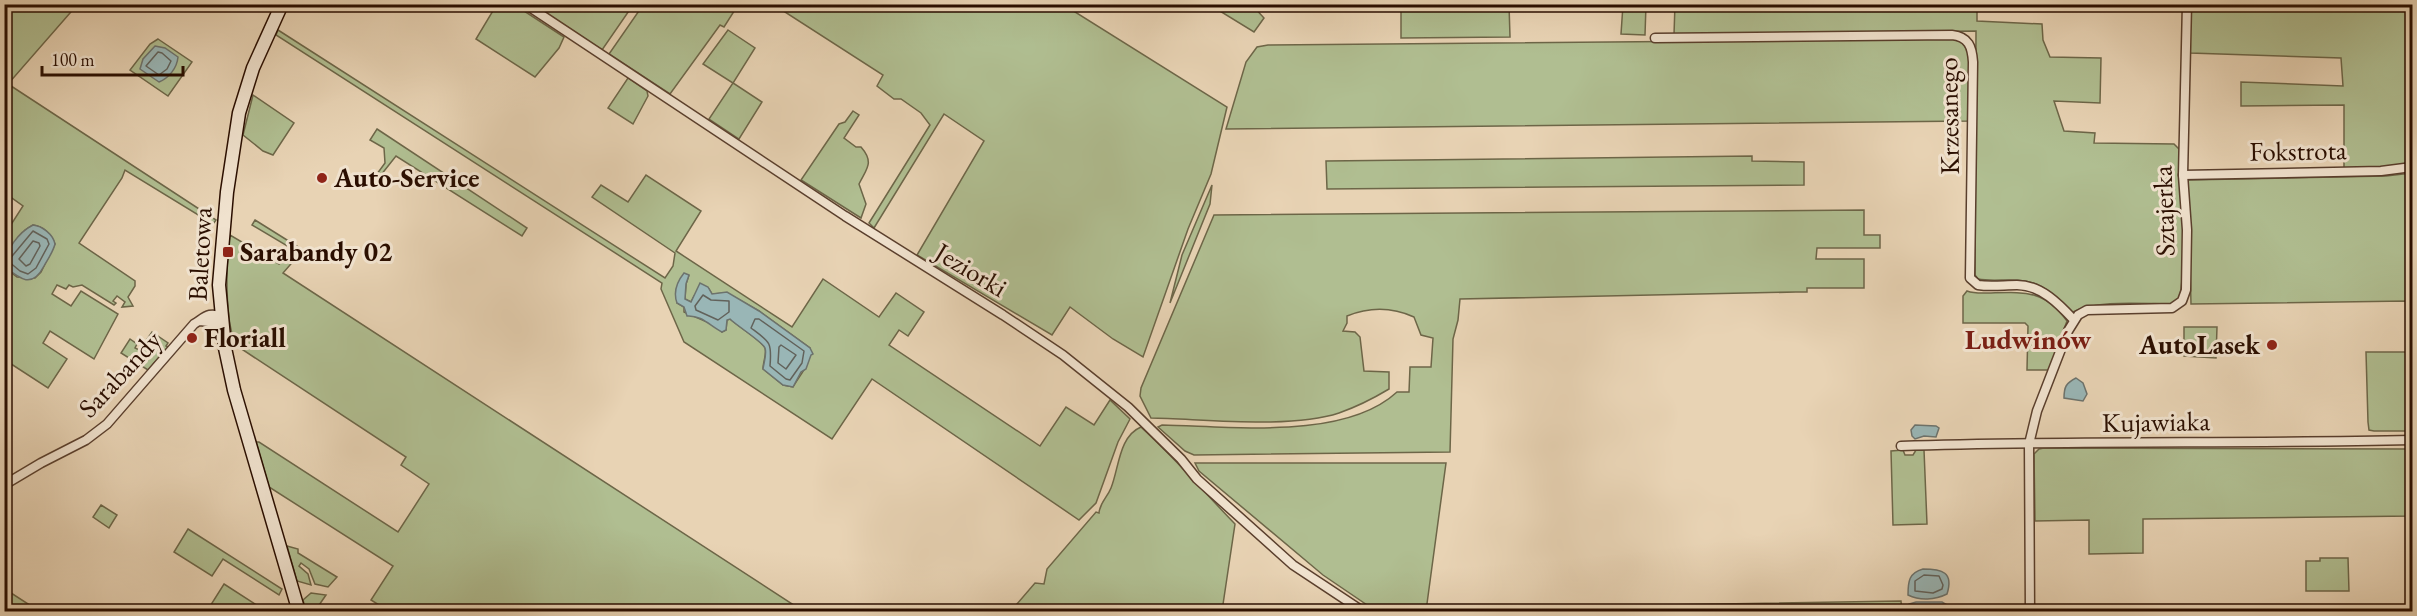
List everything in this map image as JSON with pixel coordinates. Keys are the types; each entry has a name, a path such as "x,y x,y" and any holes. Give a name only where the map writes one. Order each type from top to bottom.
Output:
{"street":[{"name":"Baletowa","path":"282,4 253,68 237,122 220,258 219,285 234,390 299,612"},
{"name":"Jeziorki","path":"525,4 845,216 1003,315 1063,356 1128,406 1181,459 1197,479 1293,565 1364,612"},
{"name":"Sztajerka","path":"2074,320 2087,310 2172,308 2182,301 2186,290 2187,259 2183,175 2187,4"},
{"name":"Krzesanego","path":"1655,38 1952,35 1964,38 1972,49 1973,62 1970,278 1978,285 2021,285 2041,292 2057,303 2074,320"},
{"name":"Fokstrota","path":"2183,175 2381,171 2412,167"},
{"name":"Sarabandy","path":"4,485 40,463 86,440 107,424 188,331 204,316 216,314 222,318"},
{"path":"2030,612 2029,444 2037,411 2074,320"},
{"name":"Kujawiaka","path":"1901,447 2017,442 2029,444 2412,440"}],"green space":[{"path":"497,4 515,5 564,37 559,48 535,77 476,39"},
{"path":"1675,4 1977,5 1977,21 2042,24 2043,40 2050,57 2101,58 2100,103 2054,101 2064,131 2095,133 2094,143 2174,144 2180,150 2184,263 2180,297 2172,304 2107,304 2071,313 2051,293 2039,285 2019,280 1978,279 1975,275 1976,31 1674,35"},
{"path":"5,5 77,5 8,84 216,220 213,224 125,170 79,243 135,281 135,286 128,297 133,306 122,307 125,302 117,296 113,301 116,303 114,305 82,285 73,287 69,285 66,289 57,285 52,294 71,306 81,291 118,314 94,359 50,331 43,343 67,359 48,388 5,360 4,267 17,277 35,278 41,272 55,244 46,231 33,225 25,230 5,257 5,234 23,206 5,193"},
{"path":"534,5 633,5 602,50"},
{"path":"643,5 738,5 724,27 720,25 670,94 609,54"},
{"path":"774,5 1064,5 1227,107 1211,174 1188,229 1143,357 1113,339 1070,307 1052,335 917,255 984,141 944,114 874,228 869,223 930,125 921,113 901,99 894,99 877,86 883,75"},
{"path":"1210,5 1252,5 1264,18 1254,32"},
{"path":"1401,5 1509,5 1510,37 1401,38"},
{"path":"1623,5 1646,5 1645,35 1621,34"},
{"path":"2190,5 2412,5 2412,164 2396,168 2344,168 2344,105 2241,106 2241,82 2343,86 2341,58 2190,53"},
{"path":"278,30 665,278 673,266 675,253 592,197 601,185 628,202 646,175 701,211 676,251 792,327 823,279 879,317 896,293 924,312 908,336 899,330 889,345 1040,446 1066,407 1094,425 1110,400 1130,419 1118,442 1096,503 1079,520 872,379 832,439 684,342 661,289 662,283 276,35","holes":["689,275 685,299 691,302 694,296 709,289 712,294 727,293 759,311 810,348 807,364 793,387 783,385 763,369 765,348 730,319 727,320 726,330 722,332 714,325 684,312 684,307 677,303"]},
{"path":"728,30 755,48 733,83 703,64"},
{"path":"158,39 192,62 168,96 130,70 150,44"},
{"path":"1960,40 1969,52 1970,121 1226,129 1246,62 1257,47 1268,45"},
{"path":"628,78 647,91 648,96 633,124 608,108"},
{"path":"733,83 762,102 739,139 709,119"},
{"path":"253,95 294,123 273,155 263,151 243,135"},
{"path":"853,111 859,115 844,138 856,147 861,147 868,157 868,166 859,184 866,204 861,218 801,180 839,124 845,122"},
{"path":"377,129 527,228 522,236 396,156 377,180 374,178 385,163 384,148 370,140"},
{"path":"1752,156 1752,161 1804,162 1804,185 1327,189 1326,161"},
{"path":"2412,173 2412,431 2374,431 2369,430 2368,422 2366,352 2409,352 2407,301 2191,304 2188,180 2386,176"},
{"path":"1212,185 1210,204 1170,303 1182,255"},
{"path":"1864,210 1864,235 1880,235 1880,248 1817,248 1816,259 1864,259 1864,288 1807,288 1807,292 1460,299 1453,339 1450,452 1194,455 1185,451 1158,427 1162,425 1252,428 1317,424 1347,418 1374,408 1397,392 1409,392 1410,367 1431,367 1433,338 1421,335 1414,317 1397,311 1372,310 1347,316 1347,323 1343,331 1355,332 1360,337 1364,371 1389,372 1389,389 1339,413 1297,421 1272,422 1151,418 1140,396 1141,388 1214,215"},
{"path":"255,220 303,250 283,273 803,611 390,612 371,600 393,566 269,487 256,442 398,532 429,484 401,465 406,457 237,346 228,308 227,276 230,235 279,264 296,251 252,225"},
{"path":"1967,291 2024,293 2051,303 2067,321 2049,370 2027,370 2028,326 2025,323 1963,323 1963,296"},
{"path":"2184,327 2217,327 2216,358 2184,356"},
{"path":"152,332 168,343 166,346 168,347 148,370 121,353 130,339 137,344 135,348 143,352 148,344 145,342"},
{"path":"1141,427 1235,524 1222,611 1010,612 1035,583 1044,584 1047,569 1096,512 1099,513 1111,488 1124,445 1134,431"},
{"path":"2044,448 2412,449 2412,516 2143,519 2143,553 2089,554 2089,520 2035,521 2034,454"},
{"path":"1903,450 1905,455 1913,455 1916,450 1924,450 1927,524 1893,525 1891,451"},
{"path":"1195,463 1446,463 1426,611 1376,611 1323,575 1199,471"},
{"path":"101,505 117,515 109,528 93,517"},
{"path":"188,529 282,589 279,595 223,559 212,576 174,552"},
{"path":"287,546 298,549 298,553 337,577 328,587 315,584 309,569 301,563 299,566 308,574 311,585 297,581"},
{"path":"2320,558 2348,558 2349,591 2306,591 2306,561 2320,561"},
{"path":"224,584 266,611 207,611"},
{"path":"5,589 39,611 5,611"},
{"path":"311,593 326,595 315,611 306,611 303,600"},
{"path":"1901,601 1902,612 1602,612 1602,606"}],"water":[{"path":"155,46 165,48 178,57 172,72 159,82 140,69 143,59"},
{"path":"33,225 47,231 55,244 35,278 26,280 5,267 5,261 13,243"},
{"path":"684,273 689,275 685,299 691,302 700,283 708,287 712,294 727,292 759,311 810,348 813,354 793,387 783,385 763,369 765,348 730,319 727,320 726,330 722,332 702,319 687,316 684,307 677,303 675,295 677,284"},
{"path":"2076,378 2083,383 2087,394 2083,401 2064,398 2066,386"},
{"path":"1915,425 1936,426 1939,428 1936,437 1924,436 1915,439 1911,430"},
{"path":"1923,569 1945,573 1949,581 1947,594 1928,599 1908,595 1910,578"},
{"path":"1942,602 1947,605 1946,611 1909,611 1909,604"}],"place":[{"name":"Auto-Service","path":"322,178"},
{"name":"Sarabandy 02","path":"228,252"},
{"name":"Floriall","path":"192,338"},
{"name":"AutoLasek","path":"2272,345"}],"district":[{"name":"Ludwinów","path":"2028,339"}]}
